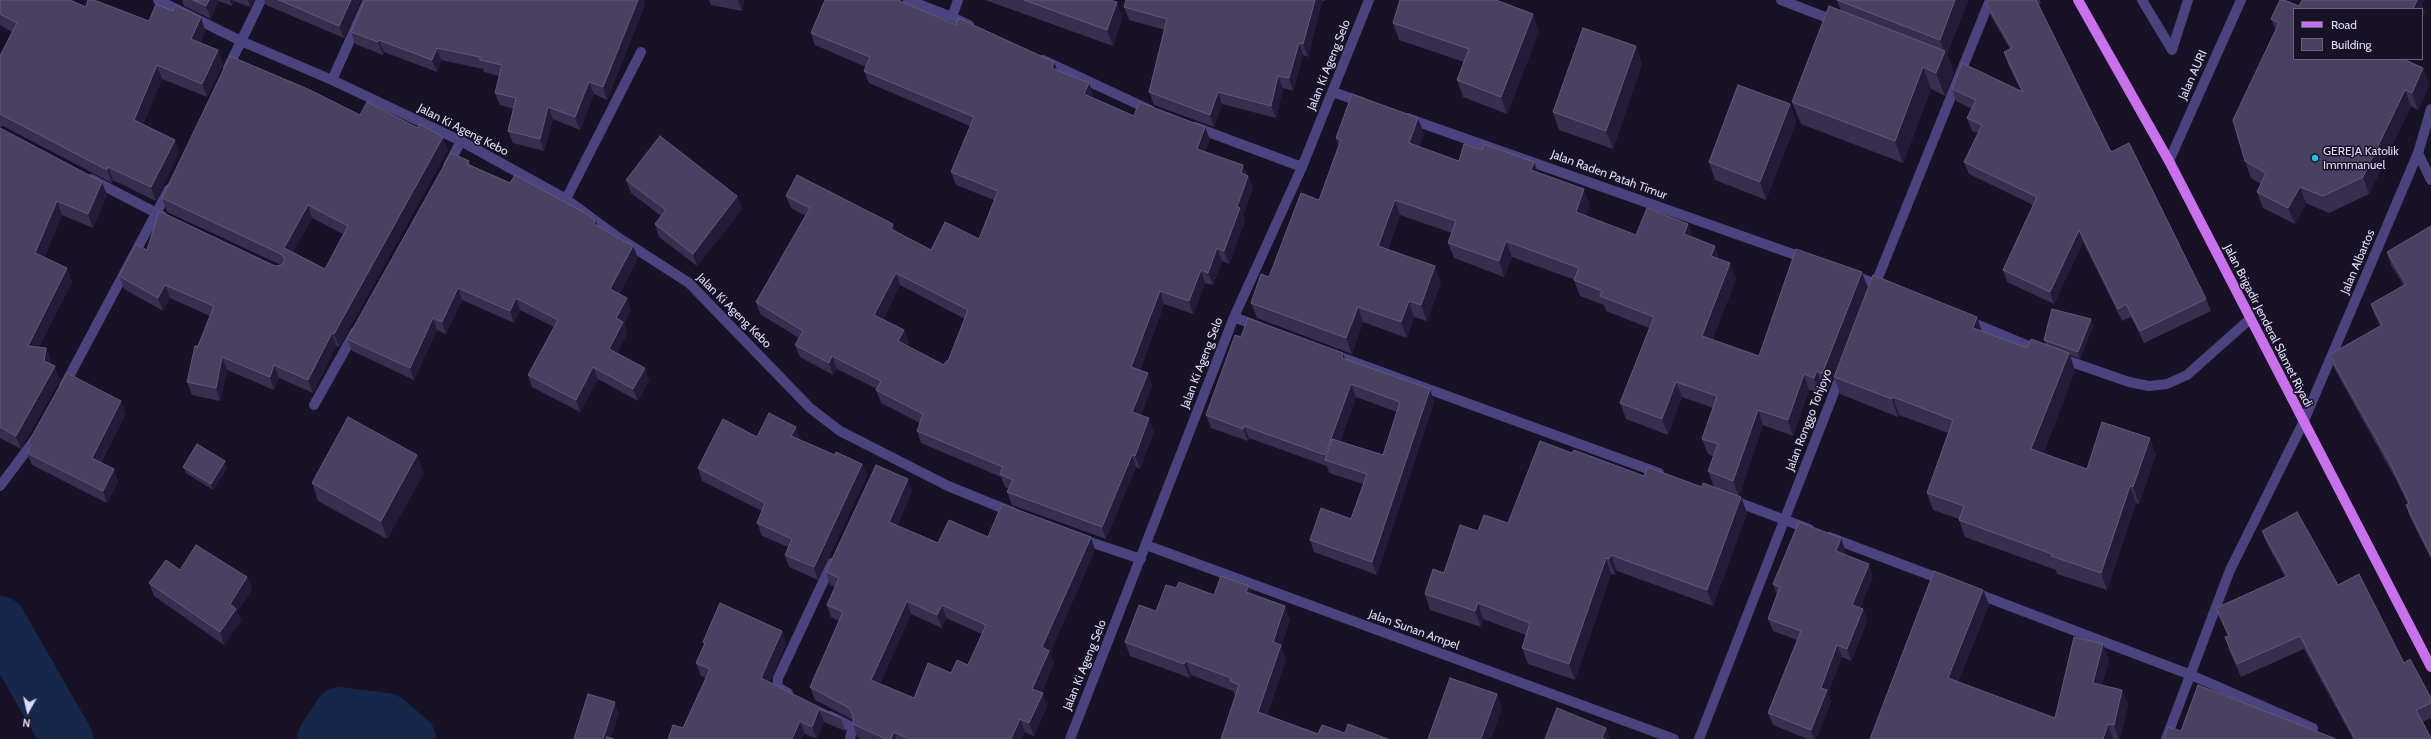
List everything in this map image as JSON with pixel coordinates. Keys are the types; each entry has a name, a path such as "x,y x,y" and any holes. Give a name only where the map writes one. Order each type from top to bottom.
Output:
{"main road":[{"name":"Jalan Brigadir Jenderal Slamet Riyadi","path":"2078,0 2169,161 2431,667"}],"street":[{"name":"Jalan Ki Ageng Kebo","path":"158,0 241,41 332,80 462,141 566,199 619,238 689,283 719,312 810,408 840,431 882,459 1019,515"},
{"path":"224,77 261,0"},
{"path":"332,80 368,0"},
{"path":"908,0 952,17 980,30"},
{"path":"952,17 958,0"},
{"name":"Jalan Ki Ageng Selo","path":"1070,739 1234,317 1302,167 1369,0"},
{"path":"1781,0 1845,25"},
{"path":"1870,298 1958,67 1990,0"},
{"path":"2142,0 2172,50 2188,0"},
{"name":"Jalan AURI","path":"2169,161 2241,0"},
{"path":"566,199 641,52"},
{"path":"1030,54 1158,114"},
{"path":"1333,92 1369,105"},
{"name":"Jalan Albartos","path":"2166,739 2230,570 2304,423 2418,153 2431,109"},
{"name":"Jalan Raden Patah Timur","path":"1399,115 1816,262"},
{"path":"1187,124 1302,167"},
{"path":"442,176 462,141"},
{"path":"2418,153 2431,180"},
{"path":"82,175 171,220"},
{"path":"59,395 175,178"},
{"path":"1838,270 1890,290"},
{"path":"1234,317 1271,331"},
{"path":"1957,317 2061,359 2129,382 2149,386 2167,384 2187,375 2250,319"},
{"path":"314,405 361,322"},
{"path":"1323,350 1665,476"},
{"name":"Jalan Ronggo Tohjoyo","path":"1699,739 1844,365"},
{"path":"0,486 33,444 40,430"},
{"path":"1725,498 2191,675 2313,728"},
{"path":"1070,534 1141,559"},
{"name":"Jalan Sunan Ampel","path":"1146,545 1674,739"},
{"path":"800,700 780,689 777,682 836,554"},
{"path":"819,710 850,726 852,730 850,739"}],"building":[{"path":"0,0 70,0 86,7 88,0 94,0 149,21 156,4 173,11 175,5 201,17 191,39 218,50 202,84 157,65 134,120 175,140 151,187 108,167 107,170 0,114 0,56 17,23 0,14"},
{"path":"193,0 209,0 206,6"},
{"path":"279,0 351,0 339,26"},
{"path":"365,0 638,0 603,87 589,82 575,117 548,107 540,139 508,131 516,98 495,93 502,65 480,60 480,57 437,48 432,60 379,40 378,42 351,32"},
{"path":"825,0 898,0 956,25 958,18 1054,62 1052,68 1089,83 1084,94 1134,116 1139,102 1205,127 1197,149 1243,165 1241,173 1248,176 1237,207 1240,208 1224,251 1217,248 1208,273 1201,270 1189,301 1160,291 1131,367 1148,373 1132,412 1149,418 1135,456 1132,455 1102,527 1007,492 1013,480 1000,474 1003,467 917,431 923,414 876,390 881,381 832,356 829,363 795,345 803,331 756,302 810,208 786,196 797,175 893,224 891,229 931,250 945,222 979,239 998,191 951,172 974,117 864,71 870,57 811,33","holes":["896,273 968,310 948,361 946,361 944,365 898,341 904,330 874,315"]},
{"path":"1024,0 1110,0 1117,2 1107,30"},
{"path":"1126,0 1315,0 1303,44 1299,43 1289,78 1278,76 1271,106 1218,92 1210,115 1149,92 1167,19 1124,7"},
{"path":"1400,0 1496,0 1533,14 1501,97 1457,80 1469,49 1393,23"},
{"path":"1837,0 1955,0 1940,40"},
{"path":"1988,0 2036,0 2111,152 2129,143 2206,299 2140,331 2126,304 2118,309 2079,230 2050,292 2003,270 2037,197 1964,162 1982,125 1967,118 1976,100 1952,89 1962,63 2023,92 2004,52 2012,48 1986,4"},
{"name":"GEREJA Katolik Immmanuel","path":"2280,0 2284,0 2299,6 2302,0 2417,0 2413,8 2293,8 2293,60 2405,60 2423,68 2412,93 2405,90 2363,177 2323,196 2300,187 2288,208 2257,192 2266,173 2245,161 2233,120 2279,23 2271,19"},
{"path":"1829,6 1945,51 1936,73 1923,67 1895,141 1792,102"},
{"path":"1583,28 1636,46 1606,131 1553,112"},
{"path":"230,56 310,90 360,115 367,102 418,128 420,124 443,137 334,334 332,333 308,380 274,365 270,377 222,357 216,388 187,382 195,346 198,346 214,306 165,285 158,298 119,276 136,244 147,250 159,211 275,266 282,265 285,259 281,254 162,198","holes":["308,205 348,226 325,269 284,248"]},
{"path":"1738,85 1790,104 1760,182 1709,162"},
{"path":"1352,94 1418,118 1409,143 1459,161 1464,144 1482,150 1484,144 1534,162 1531,170 1584,189 1576,212 1636,235 1647,208 1688,224 1684,234 1715,246 1711,256 1730,263 1702,336 1759,356 1796,249 1862,272 1822,374 1817,371 1814,378 1804,374 1788,420 1758,410 1733,481 1708,471 1718,444 1702,439 1717,396 1676,382 1662,419 1620,403 1654,317 1600,296 1602,291 1574,280 1579,268 1506,241 1499,261 1448,243 1456,221 1395,200 1378,246 1435,266 1421,305 1409,301 1401,322 1358,307 1346,338 1251,303 1261,274 1269,277 1301,193 1319,200 1341,140 1336,138"},
{"path":"0,128 102,182 88,214 57,201 35,253 67,268 28,346 46,348 44,361 55,366 16,436 0,427"},
{"path":"660,136 737,196 693,254 655,224 666,210 626,180"},
{"path":"451,153 469,161 467,164 510,183 515,175 585,213 595,220 594,224 633,246 610,289 627,298 616,318 623,322 609,349 645,368 633,389 593,367 576,400 528,375 558,320 516,298 510,311 458,288 442,322 433,318 410,368 347,339"},
{"path":"2431,226 2431,556 2406,505 2409,503 2391,465 2329,355 2382,325 2371,304 2406,284 2387,252"},
{"path":"1873,275 1977,317 1973,328 2027,348 2031,339 2069,353 2031,449 2087,469 2102,422 2150,438 2133,487 2130,486 2101,573 2051,556 2052,554 1959,520 1964,506 1927,493 1953,420 1893,397 1892,399 1834,377"},
{"path":"2052,309 2091,319 2078,352 2044,340"},
{"path":"1248,318 1343,353 1342,358 1430,389 1372,562 1310,540 1321,508 1351,519 1367,474 1325,460 1332,439 1383,455 1400,402 1351,384 1325,455 1244,426 1243,429 1206,415 1235,335 1241,337"},
{"path":"67,373 121,401 92,458 114,469 103,491 27,453 31,445 28,443"},
{"path":"769,413 796,427 791,436 835,455 836,452 862,464 814,567 785,555 792,539 757,523 765,503 698,468 723,419 757,437"},
{"path":"348,417 417,455 381,521 312,483"},
{"path":"1540,441 1572,453 1574,450 1644,476 1647,467 1702,487 1703,483 1741,497 1707,590 1611,555 1609,559 1606,558 1569,664 1522,648 1530,623 1478,603 1475,611 1425,594 1433,569 1444,573 1460,525 1478,531 1484,515 1508,523"},
{"path":"197,444 225,461 211,484 183,467"},
{"path":"876,465 908,479 889,522 938,543 949,520 988,537 1002,504 1091,537 1042,647 1049,651 1032,689 1043,693 1029,723 1020,719 1011,739 909,739 894,732 891,739 886,739 853,724 853,715 849,708 810,687 843,612 827,605 839,578 826,572","holes":["907,601 937,615 942,605 986,625 968,665 957,660 951,673 928,663 914,698 871,680"]},
{"path":"2297,512 2338,585 2359,574 2404,663 2410,659 2431,698 2431,703 2416,710 2431,739 2355,739 2300,636 2237,664 2225,637 2229,636 2216,608 2287,576 2262,531"},
{"path":"1799,522 1841,538 1836,551 1869,564 1852,605 1863,609 1847,649 1837,645 1821,688 1827,690 1811,730 1768,713 1801,631 1768,619 1780,587 1773,584"},
{"path":"196,545 247,577 230,604 236,609 220,632 149,583 166,560 180,570"},
{"path":"1934,571 1983,590 1948,678 2055,718 2074,637 2103,644 2093,683 2122,690 2114,725 2108,724 2103,739 1870,739"},
{"path":"1221,576 1249,586 1246,592 1285,606 1273,642 1281,645 1258,712 1318,734 1322,725 1345,733 1348,724 1388,739 1221,739 1239,685 1230,681 1231,678 1186,661 1184,664 1125,642 1139,605 1156,611 1166,585 1176,588 1179,582 1214,595"},
{"path":"720,603 782,631 761,678 841,718 819,709 812,727 800,721 792,739 668,739 673,725 683,728 710,669 696,663 705,643 703,642"},
{"path":"1450,678 1497,694 1481,739 1428,739"},
{"path":"2198,685 2336,739 2164,739 2168,727 2181,731"},
{"path":"588,694 615,702 603,739 574,739"},
{"path":"1557,708 1606,728 1602,738 1605,739 1545,739"}],"waterway":[{"path":"0,622 67,739"},
{"path":"323,739 340,713 386,719 410,739"}],"place":[{"name":"GEREJA Katolik Immmanuel","path":"2315,158"}]}
